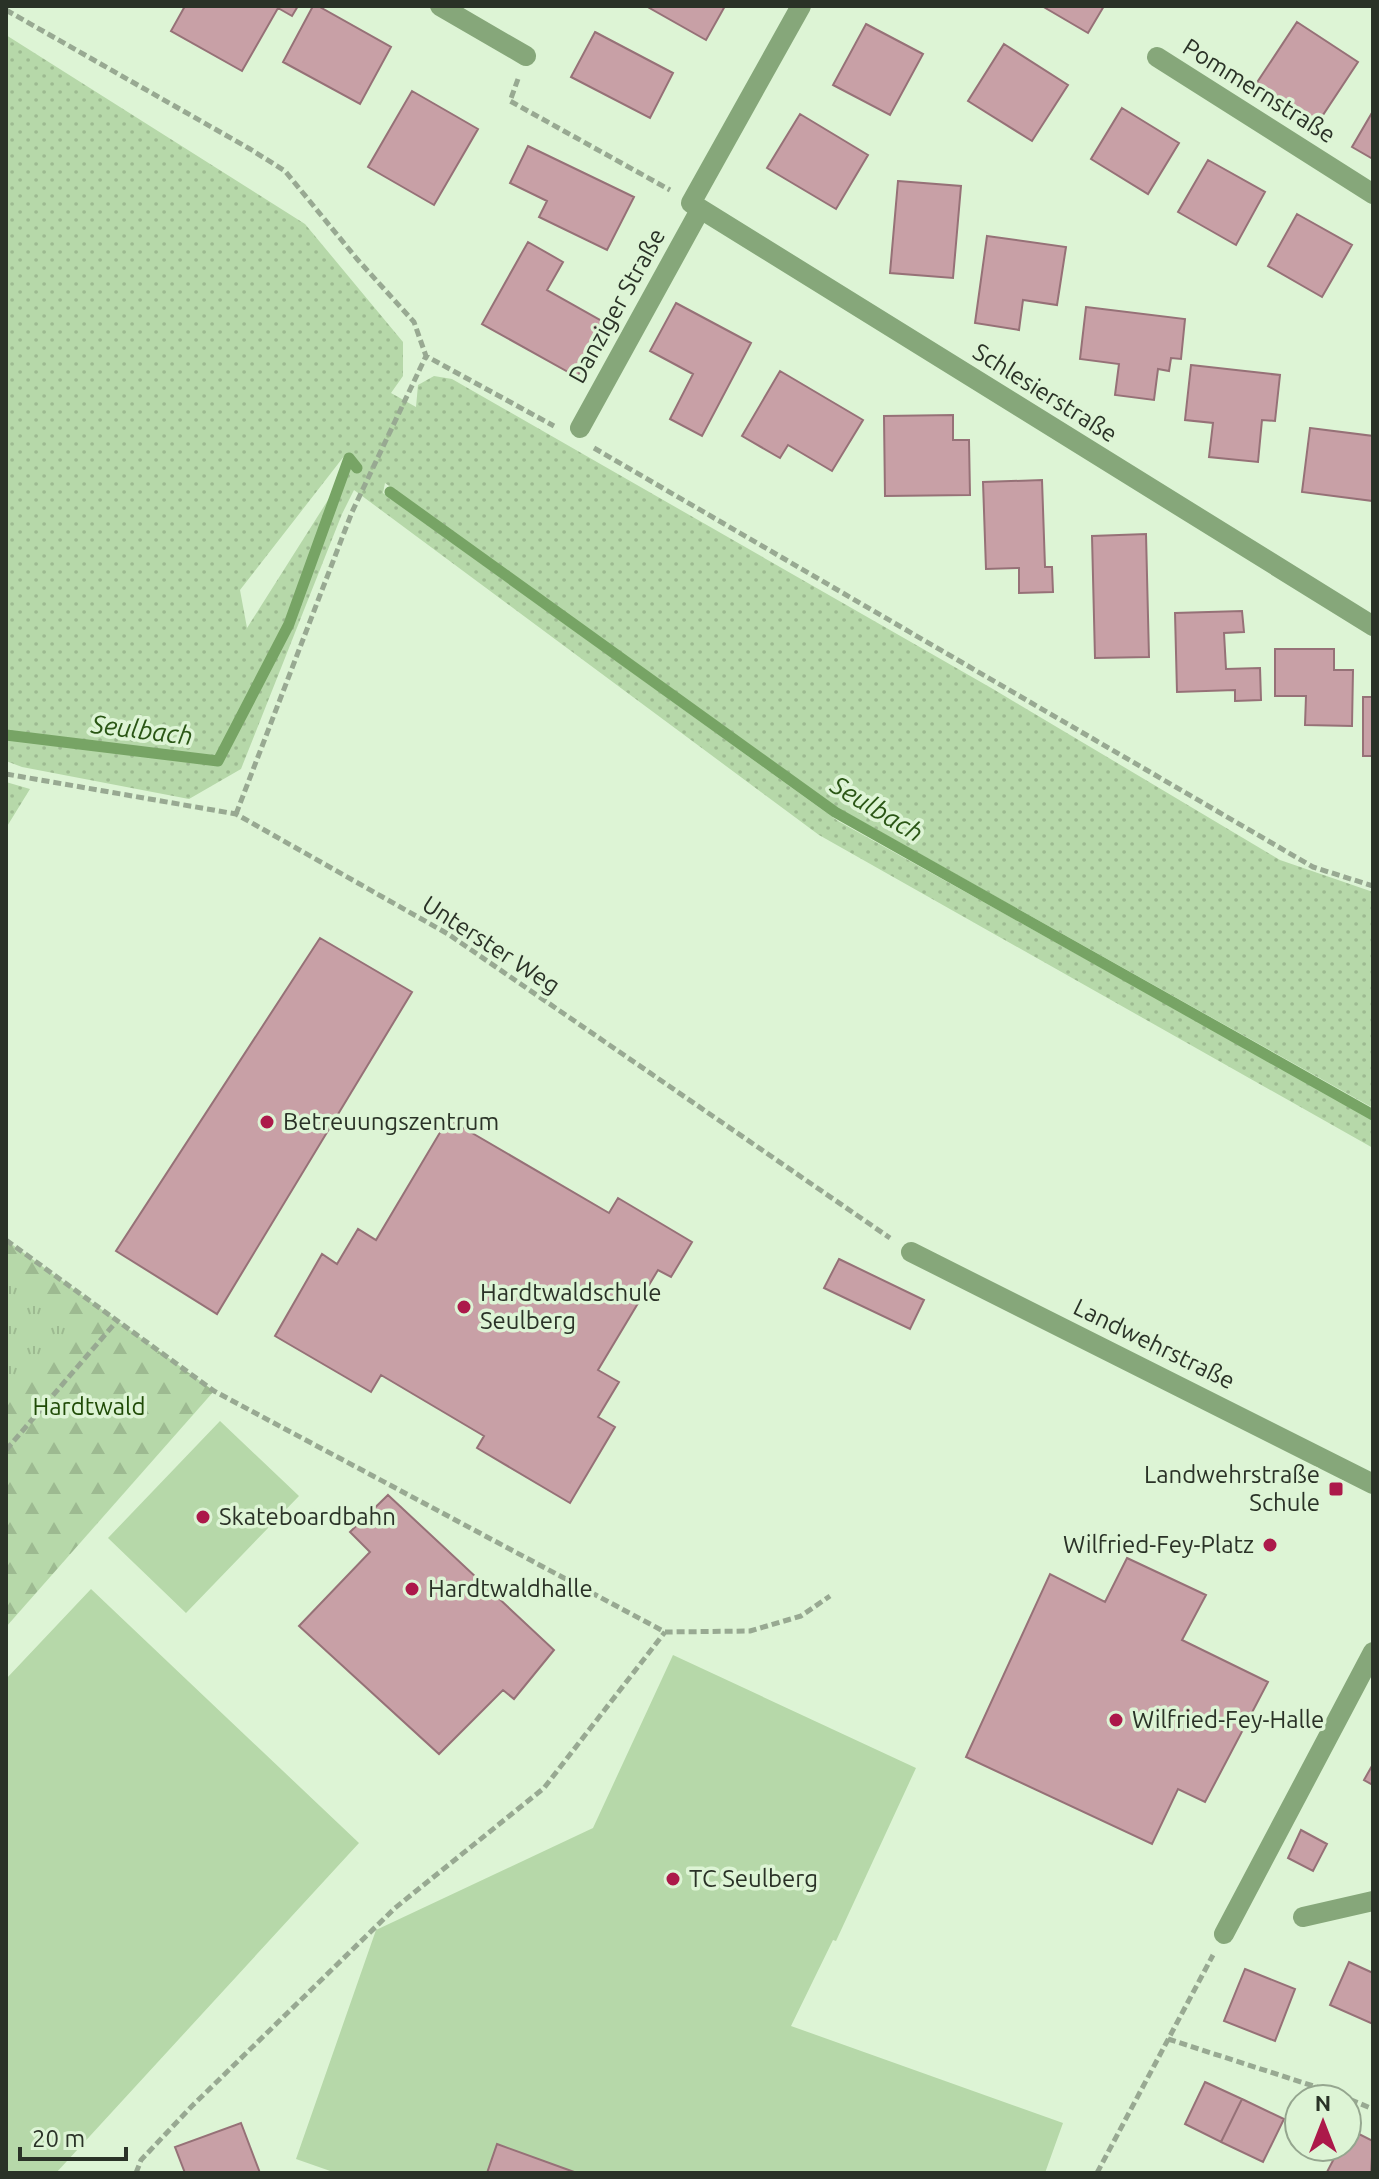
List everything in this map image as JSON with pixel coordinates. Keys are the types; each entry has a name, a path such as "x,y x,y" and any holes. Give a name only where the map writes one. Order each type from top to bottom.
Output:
{"street":[{"path":"440,6 526,56"},
{"name":"Danziger Straße","path":"577,434 801,6"},
{"name":"Pommernstraße","path":"1157,57 1373,194"},
{"name":"Schlesierstraße","path":"695,207 1373,626"},
{"name":"Landwehrstraße","path":"911,1252 1373,1484"},
{"path":"1224,1934 1373,1652"},
{"path":"1303,1917 1373,1901"}],"path":[{"path":"6,10 285,171 357,259 414,322 426,356 577,434 1313,867 1373,886"},
{"path":"526,56 510,101 695,207"},
{"path":"236,814 352,512 426,356"},
{"name":"Unterster Weg","path":"6,774 236,814 448,934 911,1252"},
{"path":"6,1240 214,1391 665,1632 750,1631 801,1616 830,1596"},
{"path":"6,1450 116,1322"},
{"path":"136,2173 141,2160 192,2106 395,1908 544,1788 665,1632"},
{"path":"1097,2173 1224,1934"},
{"path":"1168,2039 1332,2092 1373,2109"}],"green space":[{"path":"6,35 305,224 403,342 403,376 391,393 416,407 418,385 434,376 452,379 993,689 1280,860 1373,892 1373,1108 838,808 385,483 383,493 838,821 1373,1119 1373,1148 819,835 354,490 241,769 189,799 22,767 6,761","holes":["345,455 354,459 247,628 240,590"]},
{"path":"6,782 30,789 6,828"},
{"name":"Hardtwald","path":"6,1240 214,1391 6,1627"},
{"path":"6,1273 80,1325 6,1404"},
{"name":"Skateboardbahn","path":"220,1421 299,1496 186,1613 108,1538"},
{"path":"91,1589 359,1843 56,2173 6,2173 6,1679"},
{"name":"TC Seulberg","path":"673,1655 916,1768 836,1941 833,1940 791,2026 1063,2123 1045,2173 336,2173 296,2159 376,1930 593,1828"}],"building":[{"path":"185,6 298,6 292,16 278,8 242,71 171,31"},
{"path":"313,6 391,47 360,104 283,62"},
{"path":"646,6 725,6 706,40"},
{"path":"1042,6 1104,6 1088,33"},
{"path":"1297,22 1358,62 1315,127 1254,87"},
{"path":"866,24 923,54 890,115 833,85"},
{"path":"595,32 673,73 650,118 571,77"},
{"path":"1004,44 1068,85 1032,141 968,101"},
{"path":"412,91 478,129 434,205 368,167"},
{"path":"1122,108 1179,143 1148,194 1091,159"},
{"path":"1373,111 1373,159 1352,147"},
{"path":"800,114 868,155 836,209 767,168"},
{"path":"528,146 634,197 607,250 539,217 547,201 510,183"},
{"path":"1208,160 1265,192 1236,245 1178,212"},
{"path":"898,181 961,186 953,278 890,273"},
{"path":"1297,214 1352,245 1322,297 1268,266"},
{"path":"987,236 1066,247 1057,305 1023,300 1019,330 975,323"},
{"path":"528,242 563,262 547,290 607,324 577,377 482,324"},
{"path":"676,303 751,343 702,436 670,419 693,374 650,351"},
{"path":"1086,307 1185,319 1181,359 1171,358 1169,371 1158,369 1154,400 1115,395 1119,364 1080,359"},
{"path":"1191,365 1280,375 1275,421 1262,420 1258,462 1209,457 1213,423 1185,420"},
{"path":"780,371 863,420 832,471 788,445 780,458 742,436"},
{"path":"953,415 953,440 969,440 970,495 885,496 884,416"},
{"path":"1310,428 1373,436 1373,501 1302,492"},
{"path":"1042,480 1045,567 1052,567 1053,592 1019,593 1019,568 986,569 983,482"},
{"path":"1146,534 1149,657 1095,658 1092,536"},
{"path":"1242,611 1244,632 1224,633 1226,669 1260,668 1261,700 1235,701 1235,690 1177,692 1175,613"},
{"path":"1275,649 1334,649 1334,670 1353,670 1352,726 1305,725 1306,696 1275,696"},
{"path":"1363,697 1373,697 1373,756 1363,756"},
{"name":"Betreuungszentrum","path":"320,938 412,992 217,1314 116,1251"},
{"name":"Hardtwaldschule Seulberg","path":"448,1119 609,1213 618,1198 692,1242 671,1277 658,1270 598,1370 619,1382 598,1417 615,1427 570,1503 477,1448 484,1436 381,1375 371,1392 275,1336 322,1254 337,1264 358,1229 376,1240"},
{"path":"839,1259 924,1300 910,1329 824,1288"},
{"name":"Hardtwaldhalle","path":"388,1495 554,1650 514,1699 503,1690 439,1754 299,1626 370,1552 350,1532"},
{"name":"Wilfried-Fey-Halle","path":"1127,1558 1206,1595 1182,1640 1268,1682 1205,1802 1178,1789 1152,1844 966,1757 1050,1574 1105,1602"},
{"path":"1373,1764 1373,1785 1364,1780"},
{"path":"1301,1830 1327,1844 1313,1871 1288,1858"},
{"path":"1349,1962 1373,1973 1373,2024 1330,2005"},
{"path":"1245,1969 1295,1989 1275,2041 1224,2021"},
{"path":"1205,2082 1242,2099 1221,2142 1185,2124"},
{"path":"1242,2099 1283,2119 1263,2162 1221,2142"},
{"path":"241,2123 260,2173 185,2173 175,2147"},
{"path":"1363,2136 1373,2141 1371,2173 1327,2172 1332,2163 1363,2163"},
{"path":"497,2144 577,2173 487,2173"}],"waterway":[{"name":"Seulbach","path":"6,735 218,761 289,624 349,458 357,468"},
{"name":"Seulbach","path":"390,492 835,812 1373,1115"}],"place":[{"name":"Betreuungszentrum","path":"267,1122"},
{"name":"Hardtwaldschule Seulberg","path":"464,1307"},
{"name":"Landwehrstraße Schule","path":"1336,1489"},
{"name":"Skateboardbahn","path":"203,1517"},
{"name":"Wilfried-Fey-Platz","path":"1270,1545"},
{"name":"Hardtwaldhalle","path":"412,1589"},
{"name":"Wilfried-Fey-Halle","path":"1116,1720"},
{"name":"TC Seulberg","path":"673,1879"}]}
